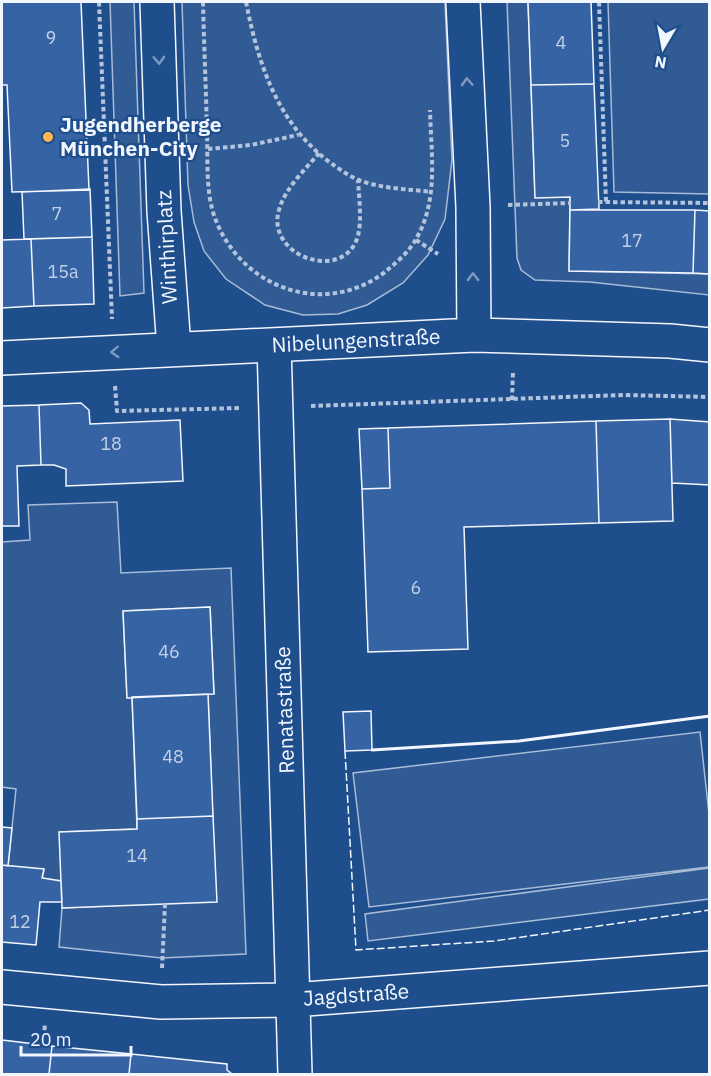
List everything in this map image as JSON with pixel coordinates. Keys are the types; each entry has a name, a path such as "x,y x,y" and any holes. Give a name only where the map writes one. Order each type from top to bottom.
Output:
{"street":[{"name":"Winthirplatz","path":"158,2 164,211 174,348"},
{"path":"463,2 473,207 474,335"},
{"name":"Nibelungenstraße","path":"2,358 474,335 670,341 710,345"},
{"name":"Renatastraße","path":"274,345 295,1074"},
{"name":"Jagdstraße","path":"2,987 161,1002 293,1000 710,968"}],"path":[{"path":"99,2 117,411 623,396 710,397"},
{"path":"203,2 209,186 216,221 230,248 259,276 285,289 309,294 342,294 370,283 397,263 416,240 432,192 430,109"},
{"path":"246,2 251,28 270,88 298,135 319,153 358,180 388,187 432,192"},
{"path":"599,2 606,202"},
{"path":"208,149 251,145 298,135"},
{"path":"319,153 294,182 278,211 279,229 286,246 306,259 328,262 346,254 357,238 360,215 358,180"},
{"path":"598,202 710,203"},
{"path":"473,207 570,203"},
{"path":"161,1002 165,904"}],"shaded area":[{"path":"110,2 134,2 144,293 120,296"},
{"path":"182,2 445,2 452,160 445,219 428,255 403,283 367,305 338,314 303,315 265,305 226,279 204,251 194,222 188,185"},
{"path":"507,2 528,2 535,197 570,197 569,271 709,274 709,295 590,282 535,280 521,270 517,258"},
{"path":"608,2 709,2 709,194 614,192"},
{"path":"117,502 121,573 231,568 246,954 162,958 59,947 62,908 216,901 208,694 214,693 210,607 123,611 127,697 132,697 137,829 60,832 61,881 42,878 44,870 8,866 16,789 2,787 2,542 30,540 28,505"},
{"path":"700,732 709,814 709,867 369,907 353,773"},
{"path":"709,868 709,899 368,941 365,914"}],"building":[{"name":"Jugendherberge München-City","path":"2,2 81,2 89,190 12,192 7,85 2,85"},
{"path":"528,2 591,2 594,84 531,85"},
{"path":"594,84 599,209 570,210 570,197 535,198 531,85"},
{"path":"90,189 92,237 24,239 22,192"},
{"path":"570,210 695,210 693,273 569,271"},
{"path":"695,210 710,211 710,274 693,273"},
{"path":"92,237 94,304 34,306 31,239"},
{"path":"31,239 34,306 2,308 2,240"},
{"path":"81,403 89,410 90,424 180,420 183,481 66,486 66,469 54,465 41,465 39,405"},
{"path":"39,405 41,465 17,466 19,526 2,526 2,406"},
{"path":"670,419 710,422 710,485 672,483"},
{"path":"670,419 673,521 599,523 596,421"},
{"path":"596,421 599,523 464,527 468,649 368,652 362,489 390,488 388,428"},
{"path":"388,428 390,488 362,489 359,429"},
{"path":"210,607 214,694 127,698 123,611"},
{"path":"208,694 213,816 137,819 132,697"},
{"path":"371,711 372,750 345,751 343,712"},
{"path":"213,816 217,902 62,908 59,832 137,829 137,819"},
{"path":"2,827 12,828 8,866 2,865"},
{"path":"2,865 44,869 42,878 61,881 62,902 40,902 36,945 2,942"},
{"path":"2,1040 52,1046 49,1074 2,1074"},
{"path":"52,1046 131,1054 129,1074 49,1074"},
{"path":"131,1054 227,1064 227,1070 232,1074 129,1074"}],"fence":[{"path":"345,751 356,950 494,941 710,910"}],"wall":[{"path":"372,750 519,741 710,716"}],"place":[{"name":"Jugendherberge München-City","path":"48,137"}]}
